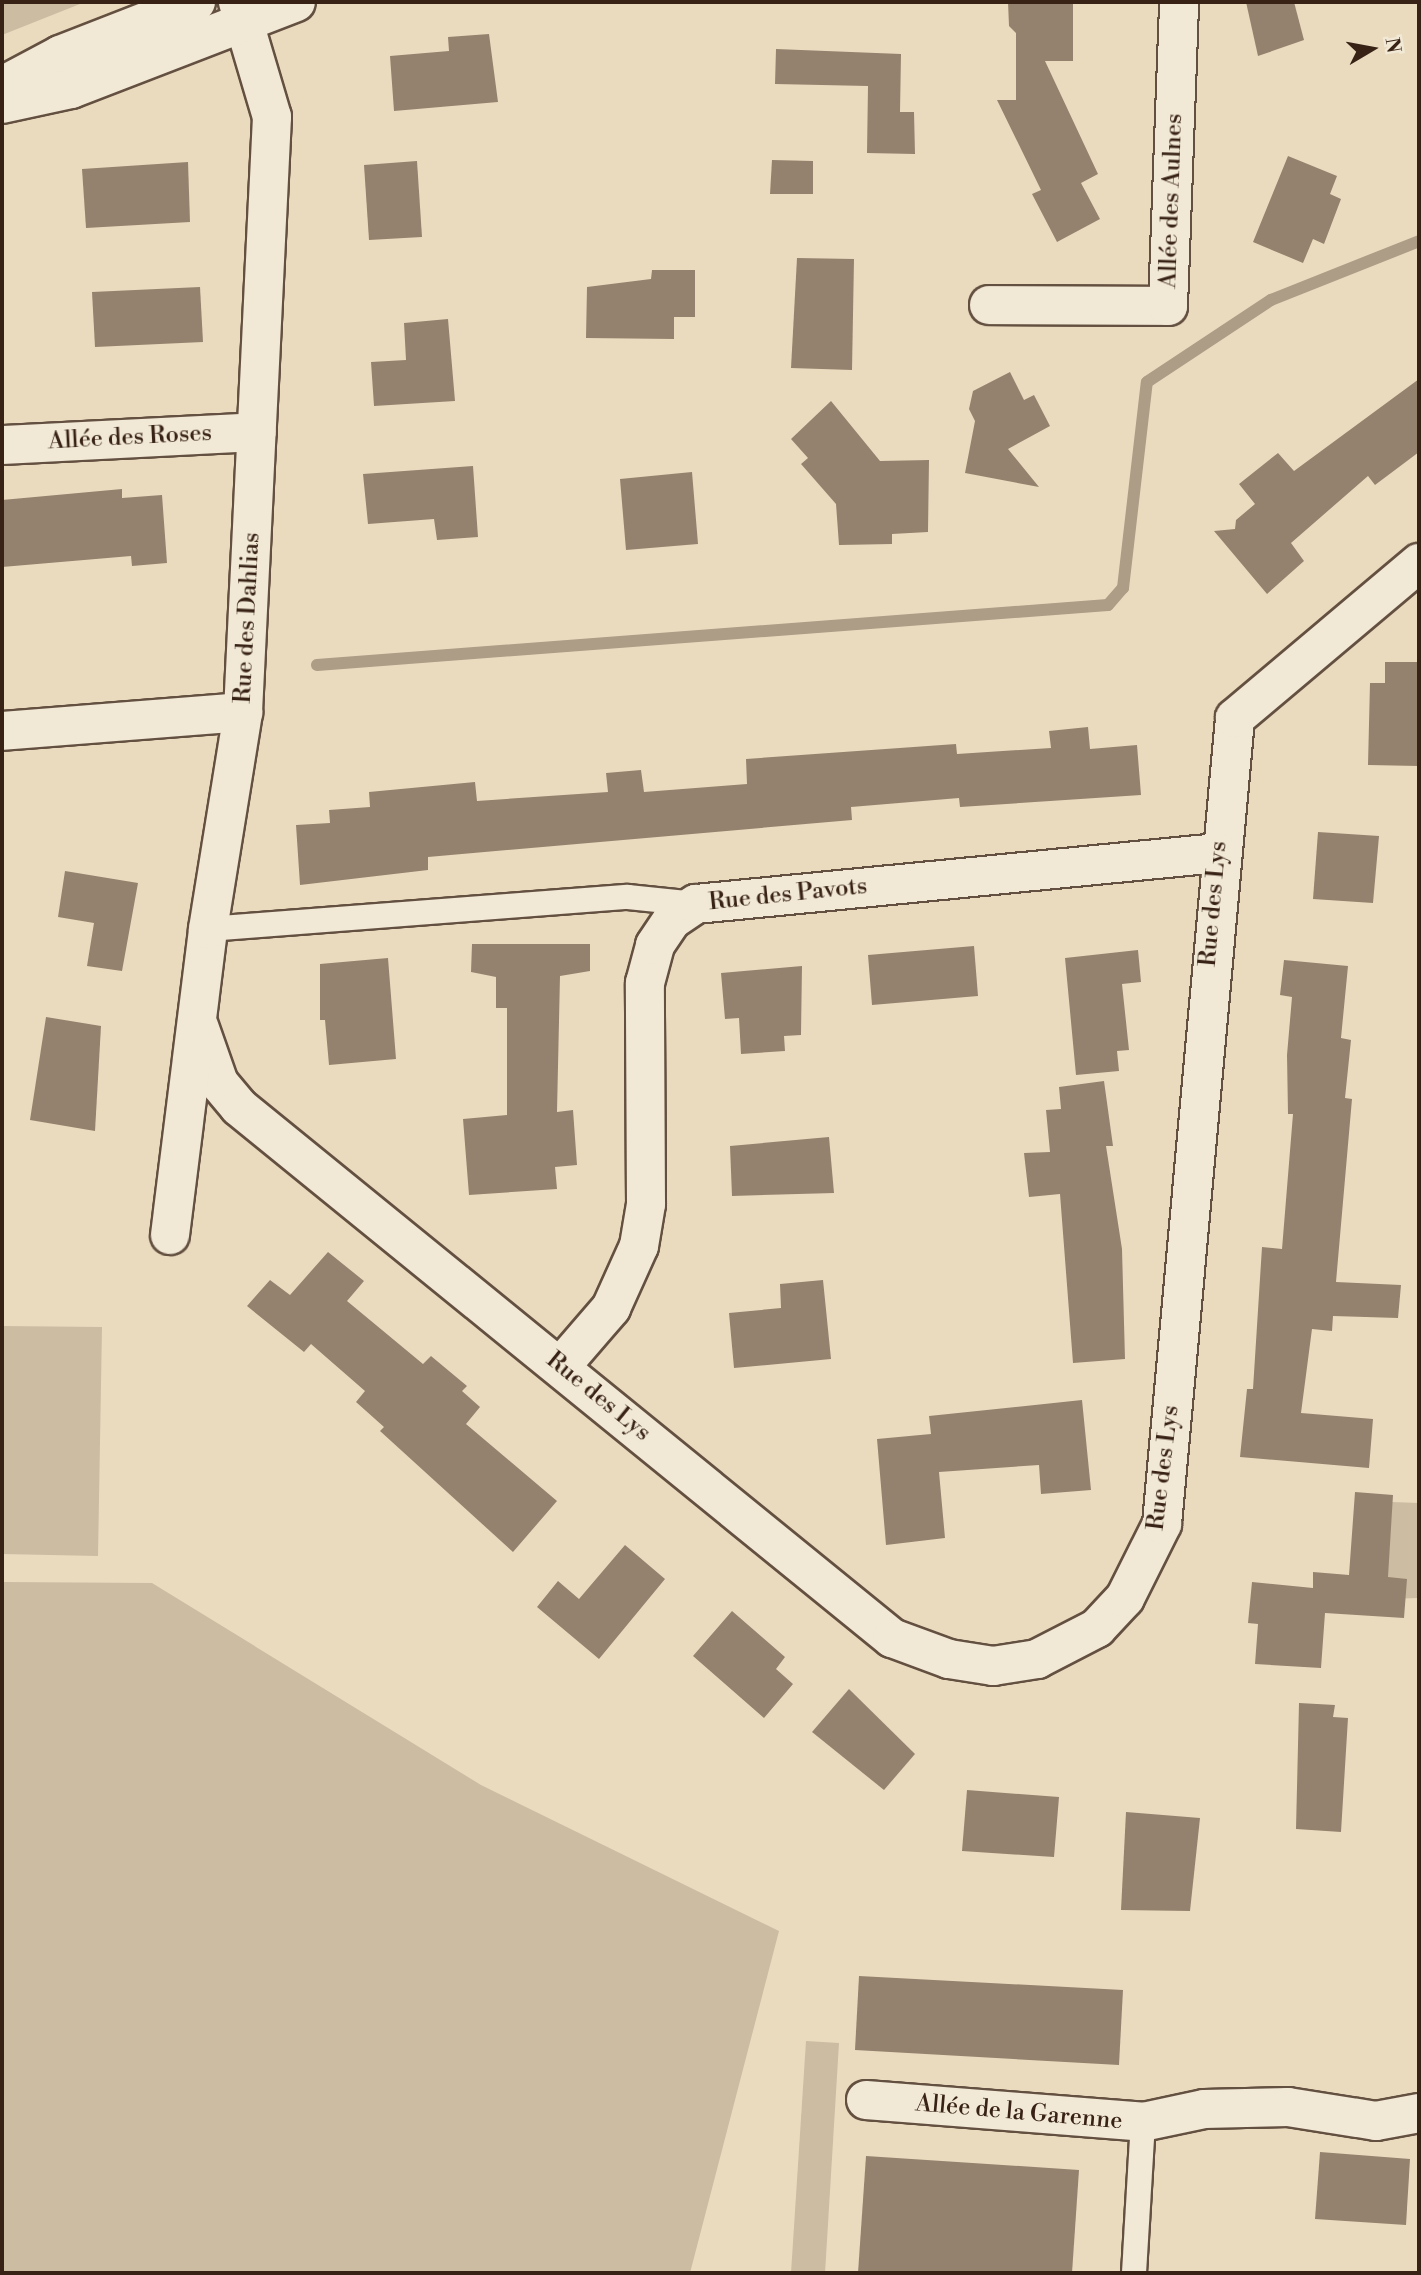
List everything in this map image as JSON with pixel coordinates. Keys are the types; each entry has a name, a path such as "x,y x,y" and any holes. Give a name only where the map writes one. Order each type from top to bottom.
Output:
{"street":[{"path":"2,86 60,55 196,2"},
{"path":"2,104 71,89 242,12 296,2"},
{"name":"Allée des Aulnes","path":"989,305 1168,306 1178,2"},
{"name":"Rue des Dahlias","path":"170,1235 199,1026 208,929 243,712 272,117 242,12"},
{"name":"Allée des Roses","path":"2,444 257,432"},
{"name":"Rue des Lys","path":"199,1026 214,1071 239,1107 561,1366 892,1638 949,1659 993,1666 1037,1659 1097,1628 1125,1598 1162,1524 1218,853 1235,718 1419,563"},
{"path":"2,731 243,712"},
{"name":"Rue des Pavots","path":"561,1366 611,1308 639,1245 646,1204 645,983 655,945 672,920 696,904 1218,853"},
{"name":"Allée de la Garenne","path":"866,2100 1143,2122 1218,2109 1288,2107 1376,2121 1419,2113"}],"lane":[{"path":"208,929 628,897 696,904"},
{"path":"1134,2273 1143,2122"}],"shaded area":[{"path":"2,2 85,2 2,35"},
{"path":"2,1326 102,1327 98,1556 2,1554"},
{"path":"1392,1502 1419,1503 1419,1598 1385,1599"},
{"path":"2,1582 152,1583 481,1785 779,1931 690,2273 2,2273"},
{"path":"806,2041 839,2043 825,2273 791,2273"}],"building":[{"path":"1008,2 1073,2 1073,61 1045,61 1098,174 1081,183 1100,219 1057,242 1032,194 1041,190 997,100 1016,100 1016,33 1009,26"},
{"path":"1246,2 1294,2 1304,40 1258,56"},
{"path":"489,34 498,102 394,111 390,56 449,51 448,37"},
{"path":"776,49 901,54 900,112 914,112 915,154 867,153 868,86 775,84"},
{"path":"1288,156 1337,176 1330,194 1341,199 1324,244 1313,239 1303,263 1253,242"},
{"path":"772,160 813,161 813,194 770,194"},
{"path":"417,161 422,237 369,240 364,165"},
{"path":"188,162 190,222 86,228 82,169"},
{"path":"797,258 854,259 852,370 791,368"},
{"path":"652,270 695,270 695,317 674,317 674,339 586,338 587,287 651,279"},
{"path":"200,287 203,342 95,347 92,292"},
{"path":"448,319 455,401 374,406 371,362 406,360 404,323"},
{"path":"1010,372 1024,400 1034,395 1050,426 1008,449 1039,487 965,473 975,421 969,409 973,391"},
{"path":"1419,379 1419,452 1375,485 1368,476 1291,543 1304,561 1267,594 1214,531 1235,529 1236,520 1255,504 1239,484 1278,453 1294,471"},
{"path":"831,401 880,461 929,460 928,532 892,534 892,544 839,545 836,504 801,464 808,458 791,439"},
{"path":"473,466 478,537 437,540 434,519 368,524 363,474"},
{"path":"692,472 698,544 626,550 620,479"},
{"path":"122,489 122,498 162,495 167,563 132,566 131,556 2,567 2,500"},
{"path":"1385,662 1419,662 1419,766 1368,765 1370,683 1385,683"},
{"path":"1088,727 1090,749 1137,745 1141,795 960,807 959,798 851,807 852,820 428,857 428,870 300,885 296,825 330,823 329,810 370,807 369,792 475,782 477,801 608,792 606,773 641,770 644,792 747,784 746,759 956,744 957,754 1051,748 1049,731"},
{"path":"1318,832 1379,836 1373,903 1313,899"},
{"path":"65,871 138,883 122,971 87,966 94,923 58,917"},
{"path":"472,944 590,944 590,971 560,976 557,1112 573,1110 577,1165 555,1167 557,1189 469,1195 463,1119 507,1115 507,1008 496,1008 496,977 471,972"},
{"path":"974,946 978,996 872,1005 868,955"},
{"path":"1138,950 1141,982 1122,984 1129,1050 1117,1051 1119,1071 1076,1075 1065,958"},
{"path":"388,958 396,1059 329,1065 325,1020 320,1020 320,964"},
{"path":"1284,960 1348,966 1341,1038 1351,1040 1345,1098 1352,1099 1336,1282 1401,1285 1398,1318 1333,1316 1332,1331 1312,1329 1301,1413 1373,1419 1369,1468 1240,1457 1247,1389 1253,1389 1262,1247 1282,1249 1293,1114 1288,1114 1287,1055 1292,997 1280,995"},
{"path":"802,966 801,1035 784,1036 785,1051 741,1054 739,1018 725,1019 721,973"},
{"path":"46,1017 101,1026 95,1131 30,1120"},
{"path":"1104,1081 1113,1146 1106,1146 1122,1249 1125,1359 1073,1363 1060,1194 1029,1197 1024,1153 1050,1152 1046,1110 1061,1109 1059,1087"},
{"path":"829,1137 834,1193 732,1196 730,1146"},
{"path":"328,1252 364,1281 347,1301 423,1364 431,1356 467,1386 462,1391 480,1407 466,1424 557,1501 513,1552 380,1431 384,1427 356,1402 365,1391 311,1344 304,1352 247,1306 270,1280 290,1295"},
{"path":"823,1280 831,1359 734,1368 729,1313 781,1308 780,1284"},
{"path":"1082,1400 1091,1490 1041,1494 1039,1465 939,1472 945,1538 886,1545 877,1439 931,1434 929,1416"},
{"path":"1355,1492 1393,1495 1388,1577 1407,1579 1404,1618 1325,1613 1321,1668 1255,1664 1258,1624 1248,1623 1252,1582 1313,1588 1313,1572 1349,1575"},
{"path":"625,1545 665,1579 599,1659 537,1607 558,1581 579,1599"},
{"path":"732,1611 785,1657 776,1669 793,1684 764,1718 693,1656"},
{"path":"849,1689 915,1754 884,1790 812,1732"},
{"path":"1299,1703 1335,1705 1333,1717 1348,1718 1341,1832 1296,1829"},
{"path":"967,1790 1059,1797 1054,1857 962,1851"},
{"path":"1126,1812 1200,1818 1190,1911 1121,1910"},
{"path":"859,1976 1123,1990 1119,2065 855,2050"},
{"path":"1320,2152 1410,2159 1406,2225 1315,2219"},
{"path":"866,2156 1079,2170 1072,2273 858,2273"}],"waterway":[{"path":"317,665 1108,605 1123,588 1147,382 1271,300 1419,241"}]}
